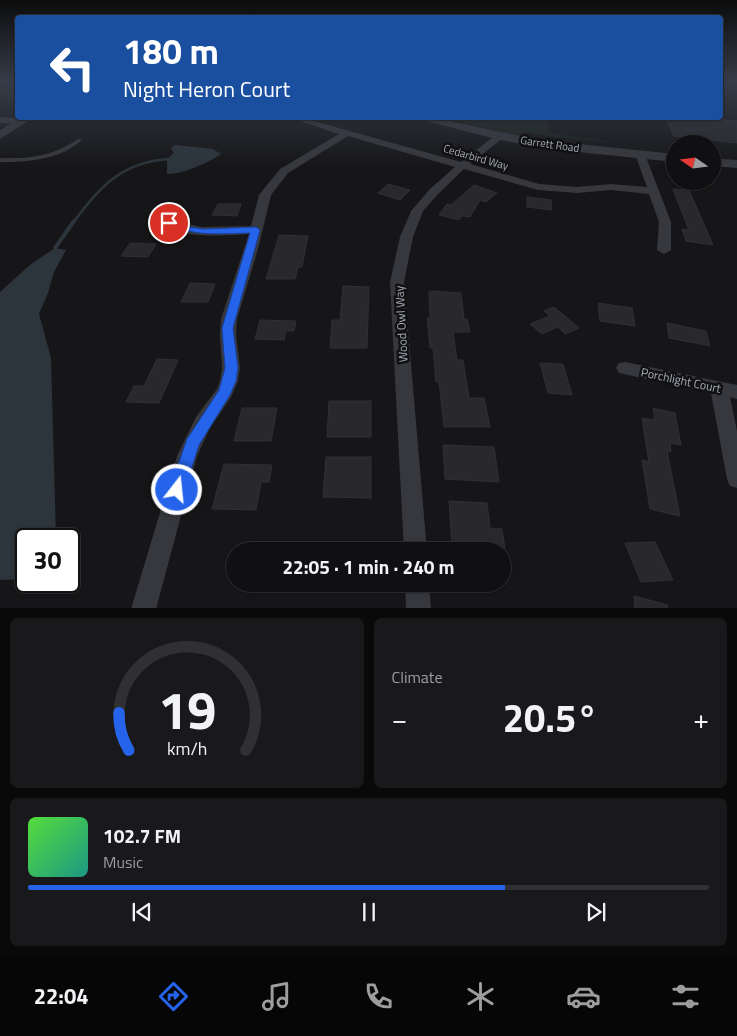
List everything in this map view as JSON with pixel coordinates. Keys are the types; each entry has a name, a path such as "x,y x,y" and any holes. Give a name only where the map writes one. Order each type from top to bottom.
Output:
{"street":[{"path":"0,120 15,119"},
{"path":"0,135 22,120"},
{"name":"Cedarbird Way","path":"302,120 546,189 611,188 654,192"},
{"name":"Garrett Road","path":"434,120 500,136 549,145 666,157"},
{"path":"143,608 187,456 203,423 225,392 229,381 232,368 228,328 266,195 276,179 300,160 347,132"},
{"name":"Wood Owl Way","path":"414,542 398,282 402,254 417,211 431,194 500,136"},
{"path":"640,154 665,222 664,250"},
{"path":"721,163 737,164"},
{"path":"169,223 188,230 256,230"},
{"name":"Porchlight Court","path":"625,368 728,390"},
{"path":"728,390 737,479"},
{"path":"418,592 419,608"}],"lane":[{"path":"0,160 52,156 64,151 80,140"}],"shaded area":[{"path":"450,120 548,120 548,131 555,134 618,143 554,137 525,132 515,135"},
{"path":"175,145 213,149 221,154 195,167 174,174 167,174 167,159 174,153 171,148"},
{"path":"55,248 66,250 54,272 39,314 51,358 56,528 15,528 15,579 0,580 0,292 31,264"}],"building":[{"path":"667,120 737,121 737,143 721,141 721,135 674,135"},
{"path":"388,184 410,190 400,200 378,193"},
{"path":"474,185 497,193 486,202 480,200 470,217 462,216 459,220 439,215 447,204 451,205"},
{"path":"673,190 689,190 713,245 686,241 682,229 689,230"},
{"path":"527,197 551,200 552,210 527,207"},
{"path":"218,204 241,204 237,216 212,215"},
{"path":"279,235 308,236 302,267 298,267 295,279 266,279"},
{"path":"130,243 156,244 148,257 121,256"},
{"path":"190,283 215,284 208,302 181,302"},
{"path":"343,286 369,287 367,348 330,348 332,320 340,320"},
{"path":"429,291 461,293 464,319 467,319 470,332 453,332 457,360 463,360 469,398 484,398 490,427 444,427 439,382 436,382 433,348 430,348 427,318 430,318"},
{"path":"598,303 632,308 635,326 600,321"},
{"path":"554,307 579,328 565,334 558,327 542,334 530,324 550,316 544,311"},
{"path":"260,320 296,321 294,331 286,331 284,340 255,339"},
{"path":"667,323 706,331 710,346 669,338"},
{"path":"157,359 178,360 159,403 126,402 134,386 144,386"},
{"path":"540,363 563,364 572,395 548,393"},
{"path":"329,401 371,401 371,437 327,437"},
{"path":"242,408 277,408 271,441 234,441"},
{"path":"653,408 675,413 681,445 670,443 671,452 667,451 680,516 650,509 642,460 649,462 642,418 655,420"},
{"path":"443,445 494,447 499,482 445,479"},
{"path":"326,457 371,457 371,498 323,497"},
{"path":"224,464 272,465 269,482 261,482 256,510 212,509"},
{"path":"449,501 487,503 490,528 502,529 504,542 452,542"},
{"path":"655,542 673,580 641,582 625,543"},
{"path":"634,596 668,605 667,608 635,608"}],"waterway":[{"path":"73,223 92,198 112,179 137,166 151,161 167,159"},
{"path":"55,248 74,221"}],"route":[{"path":"169,223 188,230 256,230 229,319 228,335 232,368 229,381 225,392 203,423 192,443 177,490"}]}
